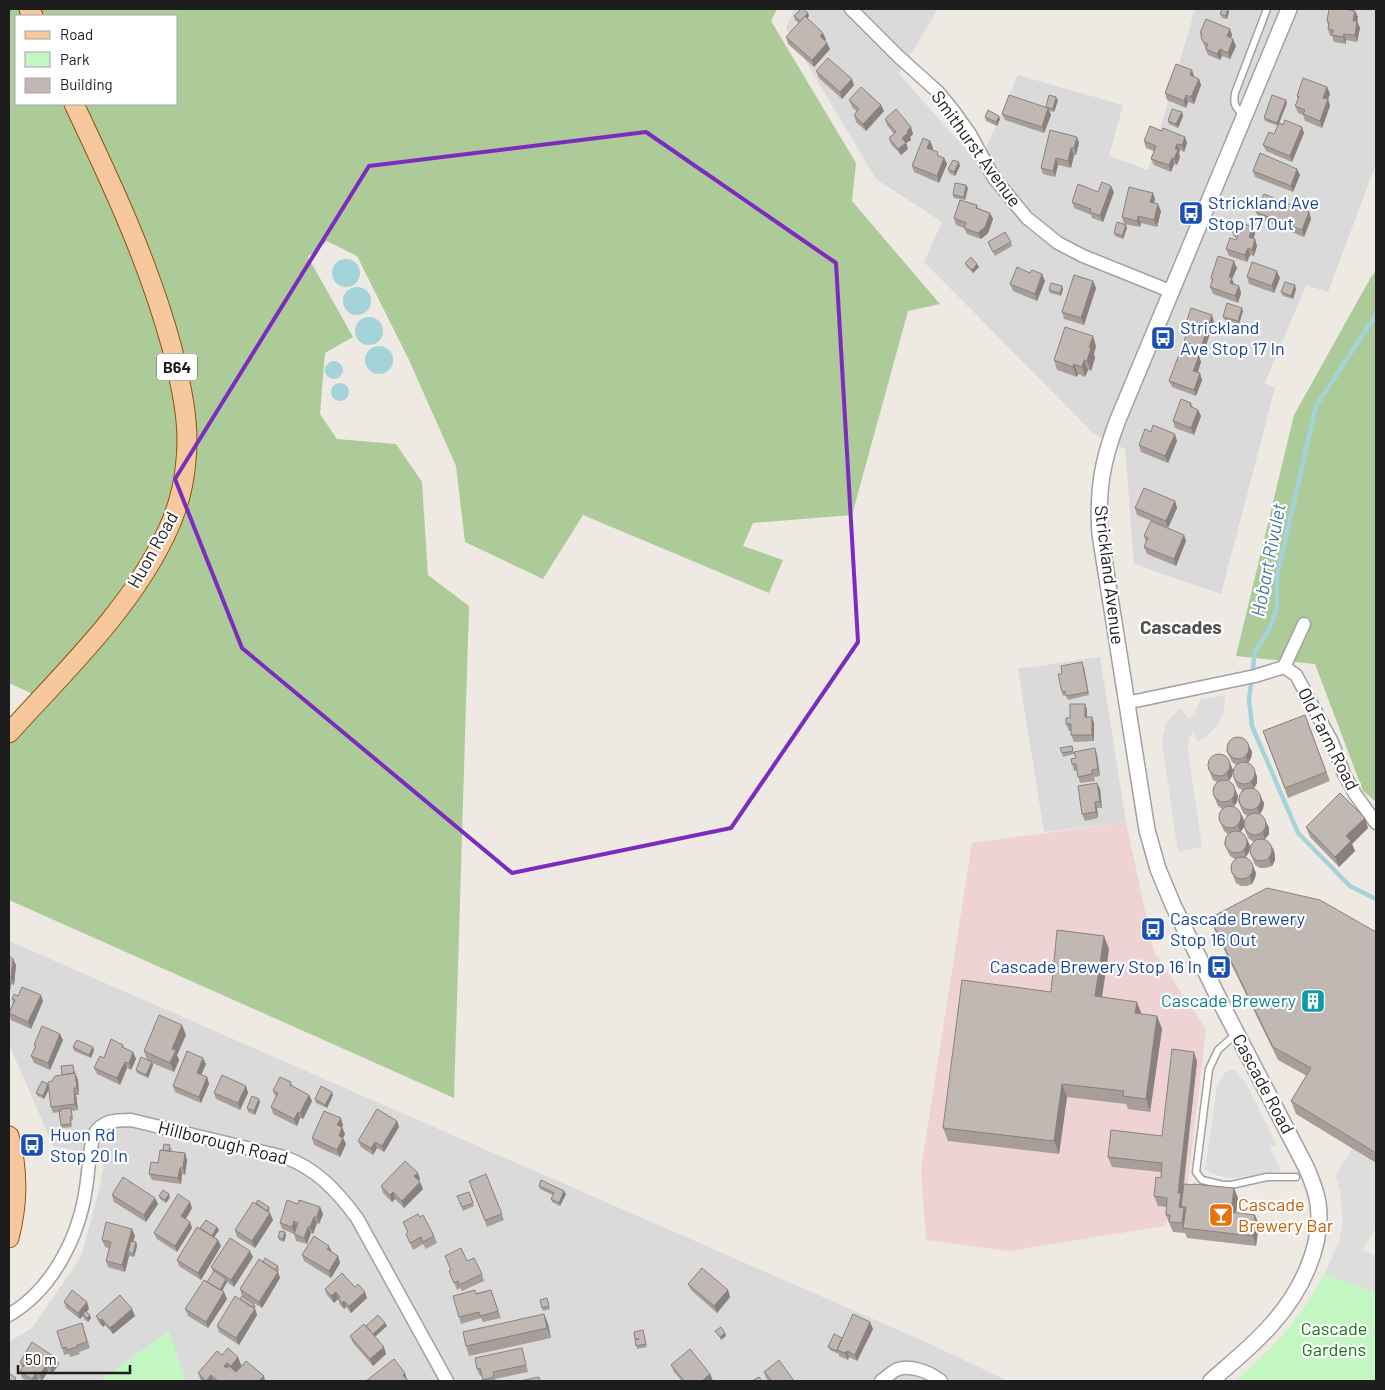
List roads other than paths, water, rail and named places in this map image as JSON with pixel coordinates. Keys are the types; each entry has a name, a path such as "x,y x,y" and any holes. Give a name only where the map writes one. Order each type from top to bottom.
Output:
{"main road":[{"name":"Huon Road","path":"9,733 104,628 143,574 173,518 180,499 186,465 186,420 163,316 137,241 74,105"},
{"path":"9,1136 15,1166 16,1183 13,1223 9,1238"}],"street":[{"name":"Smithurst Avenue","path":"851,9 948,103 970,134 994,178 1027,218 1058,243 1082,256 1170,291"},
{"name":"Strickland Avenue","path":"1126,703 1098,510 1100,478 1106,452 1170,291 1289,9"},
{"path":"1126,703 1255,676 1284,667 1304,624"},
{"name":"Old Farm Road","path":"1284,667 1296,675 1332,742 1344,774 1355,794 1376,823"},
{"name":"Cascade Road","path":"1126,703 1147,830 1158,869 1173,905 1236,1034 1310,1175 1318,1203 1319,1223 1312,1257 1291,1300 1267,1329 1211,1381"},
{"name":"Hillborough Road","path":"9,1315 23,1307 38,1293 52,1275 70,1240 78,1221 86,1190 94,1135 102,1125 109,1122 131,1120 284,1157 298,1162 319,1176 342,1197 357,1218 447,1381"},
{"path":"881,1381 896,1370 914,1369 926,1371 941,1381"}],"lane":[{"path":"1245,116 1236,109 1233,103 1235,93 1267,9"},
{"path":"1236,1034 1218,1050 1209,1069 1196,1172 1202,1180 1223,1185 1267,1178 1296,1177"}],"water":[{"path":"346,259 356,263 360,273 356,283 346,287 336,283 332,273 336,263"},
{"path":"357,287 367,291 371,301 367,311 357,315 347,311 343,301 347,291"},
{"path":"369,317 379,321 383,331 379,341 369,345 359,341 355,331 359,321"},
{"path":"379,346 389,350 393,360 389,370 379,374 369,370 365,360 369,350"},
{"path":"330,361 338,361 343,366 341,377 330,379 325,374 325,366"},
{"path":"336,383 344,383 349,388 347,399 336,401 331,396 331,388"}],"waterway":[{"name":"Hobart Rivulet","path":"1376,315 1316,406 1277,576 1277,608 1269,630 1255,651 1249,700 1252,726 1298,833 1350,886 1376,899"}],"place":[{"name":"Strickland Ave Stop 17 Out","path":"1191,213"},
{"name":"Strickland Ave Stop 17 In","path":"1163,338"},
{"name":"Cascade Brewery Stop 16 Out","path":"1153,929"},
{"name":"Cascade Brewery Stop 16 In","path":"1219,967"},
{"name":"Cascade Brewery","path":"1313,1001"},
{"name":"Huon Rd Stop 20 In","path":"32,1145"},
{"name":"Cascade Brewery Bar","path":"1221,1215"}],"district":[{"name":"Cascades","path":"1181,627"}],"park label":[{"name":"Cascade Gardens","path":"1334,1339"}]}
